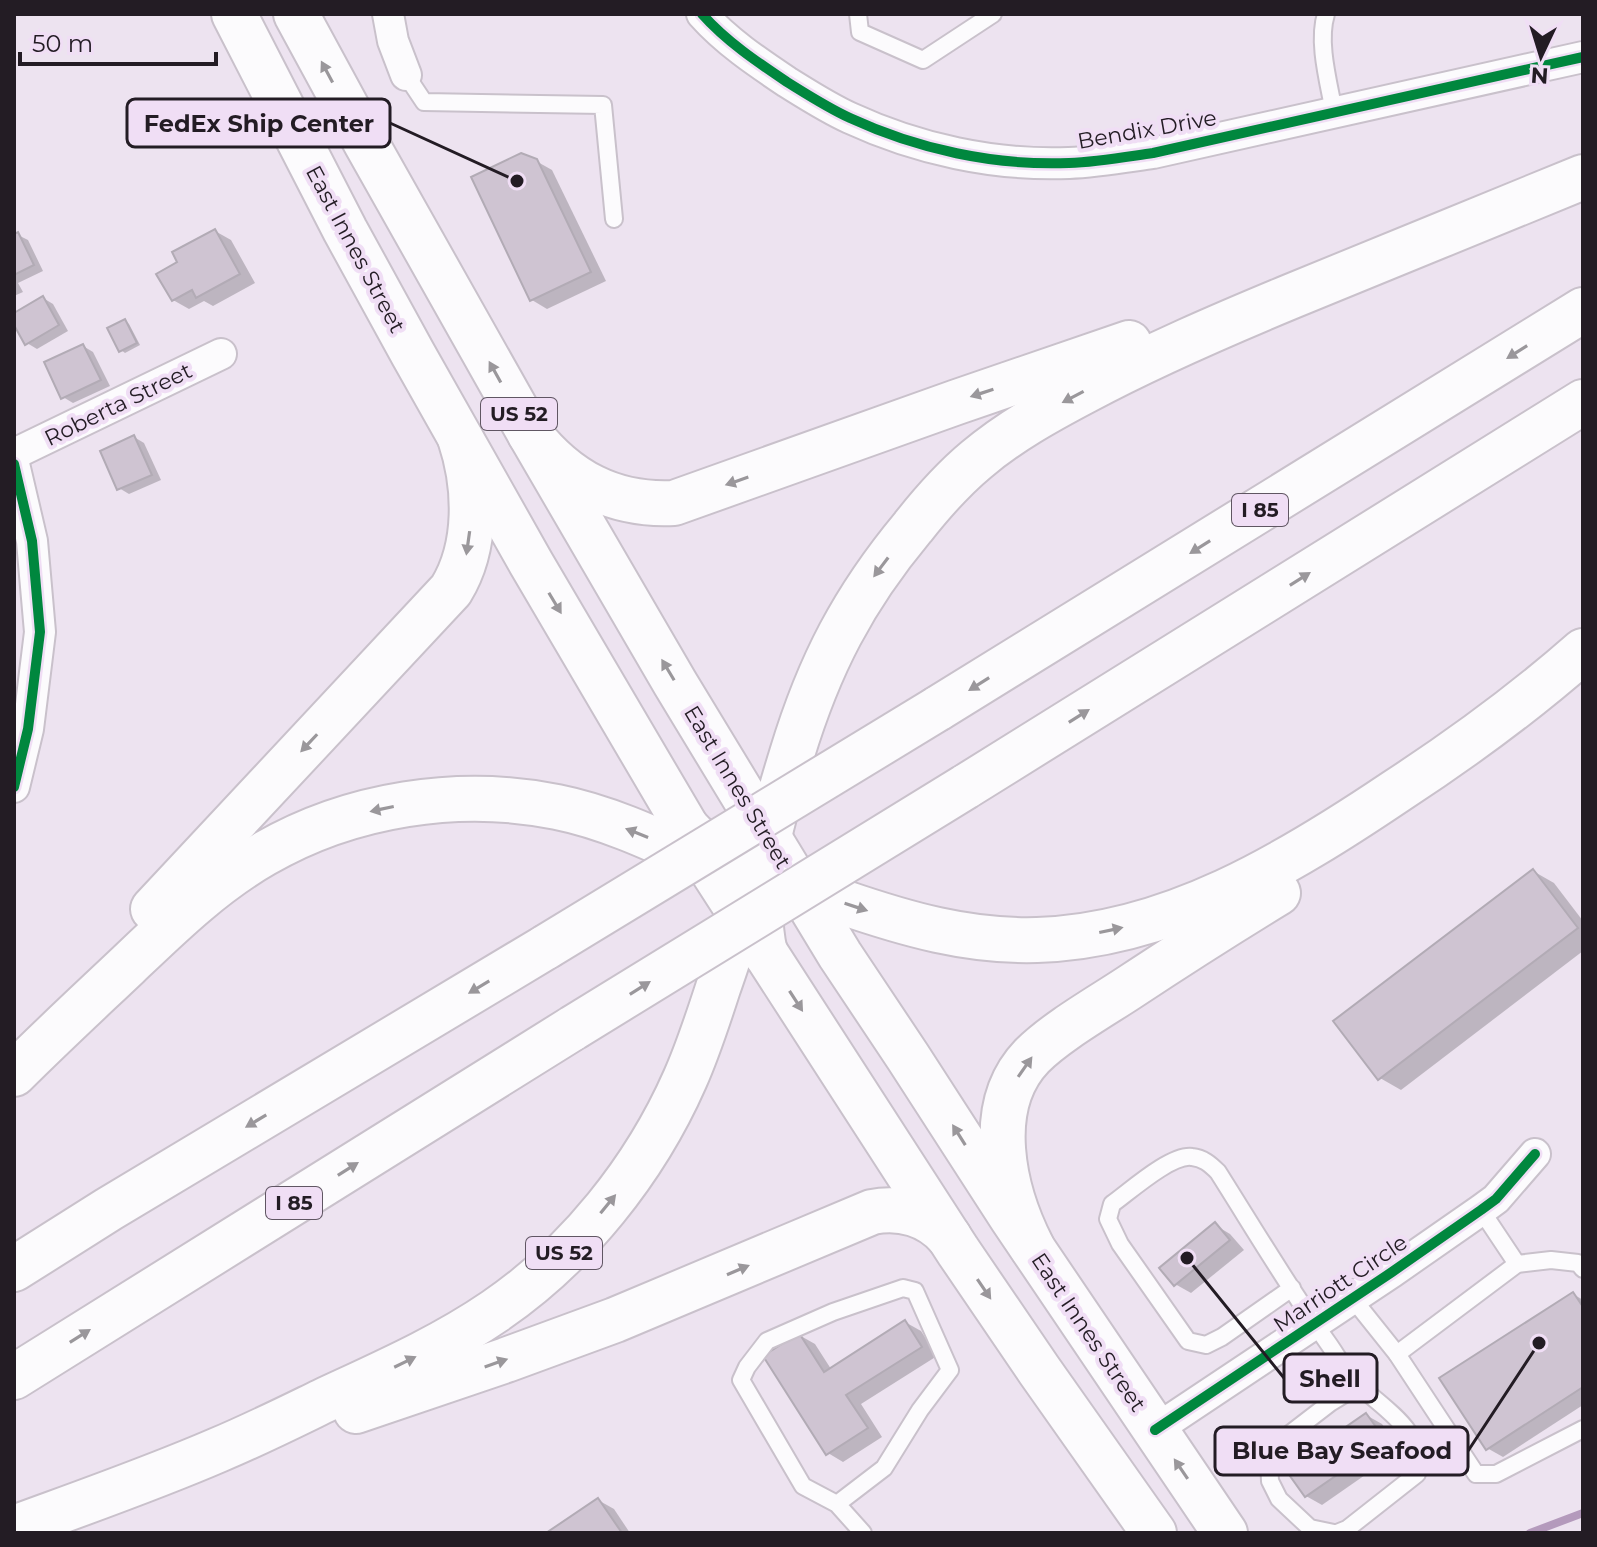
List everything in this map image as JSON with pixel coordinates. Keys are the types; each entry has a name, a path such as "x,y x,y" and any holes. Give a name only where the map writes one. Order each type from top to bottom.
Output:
{"main road":[{"name":"East Innes Street","path":"234,14 360,258 460,438 708,864 767,876"},
{"name":"East Innes Street","path":"296,14 373,157 663,662 767,876 1032,1247 1225,1533"},
{"path":"767,876 798,735 833,645 882,566 926,511 976,460 1013,432 1118,373 1226,323 1583,177"},
{"path":"530,434 553,461 588,485 625,499 674,503 1426,241"},
{"name":"I 85","path":"14,1269 937,709 1583,310"},
{"name":"I 85","path":"14,1377 1583,402"},
{"name":"US 52","path":"14,1062 451,590 465,562 470,529 468,465 460,438"},
{"path":"1032,1247 1010,1188 1002,1139 1006,1108 1013,1088 1033,1055 1104,1004 1343,849 1450,767 1583,651"},
{"path":"686,827 711,849 767,876 934,930 969,937 1039,940 1085,935 1132,926 1177,911 1220,894 1303,850 1415,779 1527,699"},
{"path":"14,1074 159,936 223,881 282,844 347,818 429,802 488,799 535,803 603,820 708,864"},
{"name":"East Innes Street","path":"767,876 765,953 949,1237 1154,1533"},
{"name":"US 52","path":"14,1528 219,1450 432,1349 493,1313 547,1268 613,1199 665,1120 685,1079 767,876"},
{"path":"129,1485 422,1389 563,1339 698,1287 872,1212 890,1210 922,1216 949,1237"}],"street":[{"path":"388,14 393,41 406,75"},
{"name":"Bendix Drive","path":"702,14 740,49 775,74 848,117 933,148 981,158 1026,162 1109,160 1153,153 1583,57"},
{"name":"Roberta Street","path":"14,454 221,354"},
{"path":"14,464 32,541 40,632 28,729 14,787"},
{"name":"Marriott Circle","path":"1155,1430 1481,1210 1496,1199 1535,1154"}],"lane":[{"path":"857,14 860,32 923,60 993,14"},
{"path":"1326,14 1322,26 1334,112"},
{"path":"406,75 424,102 603,105 614,219"},
{"path":"1292,1288 1222,1337 1206,1345 1188,1341 1120,1244 1108,1219 1112,1204 1171,1162 1189,1156 1206,1160 1218,1172 1358,1386 1388,1408 1415,1442 1420,1460 1417,1474 1347,1529 1336,1533 1310,1528 1279,1499 1270,1481 1269,1460 1278,1443 1330,1403 1358,1386"},
{"path":"1481,1210 1517,1264"},
{"path":"1397,1354 1517,1264 1551,1260 1578,1263 1583,1269"},
{"path":"837,1504 884,1468 920,1410 950,1370 915,1291 903,1288 833,1312 767,1341 741,1380 803,1486 837,1504 863,1533"},
{"path":"1353,1299 1397,1354 1476,1474 1496,1474 1583,1429"}],"building":[{"path":"521,153 537,159 591,272 530,301 471,177"},
{"path":"215,229 240,274 196,298 192,290 172,301 156,274 177,262 172,252"},
{"path":"18,232 34,265 14,275 14,234"},
{"path":"43,296 59,325 25,345 14,325 14,313"},
{"path":"125,319 137,343 119,352 107,328"},
{"path":"83,344 101,380 61,399 44,362"},
{"path":"134,435 152,475 117,490 100,451"},
{"path":"1533,869 1578,928 1378,1080 1333,1021"},
{"path":"1215,1222 1230,1240 1174,1286 1159,1268"},
{"path":"1573,1292 1583,1307 1583,1387 1486,1450 1439,1378"},
{"path":"905,1320 922,1347 846,1395 868,1428 826,1455 763,1356 799,1333 824,1372"},
{"path":"1366,1413 1386,1441 1305,1497 1285,1469"},
{"path":"598,1498 622,1533 546,1533"}],"waterway":[{"path":"1530,1533 1583,1513"}],"cycle path":[{"path":"702,14 764,67 850,118 929,147 1013,162 1090,162 1153,153 1583,57"},
{"path":"14,464 32,541 40,632 28,729 14,787"},
{"path":"1155,1430 1481,1210 1496,1199 1535,1154"}],"place":[{"name":"FedEx Ship Center","path":"517,181"},
{"name":"Shell","path":"1187,1258"},
{"name":"Blue Bay Seafood","path":"1539,1343"}]}
